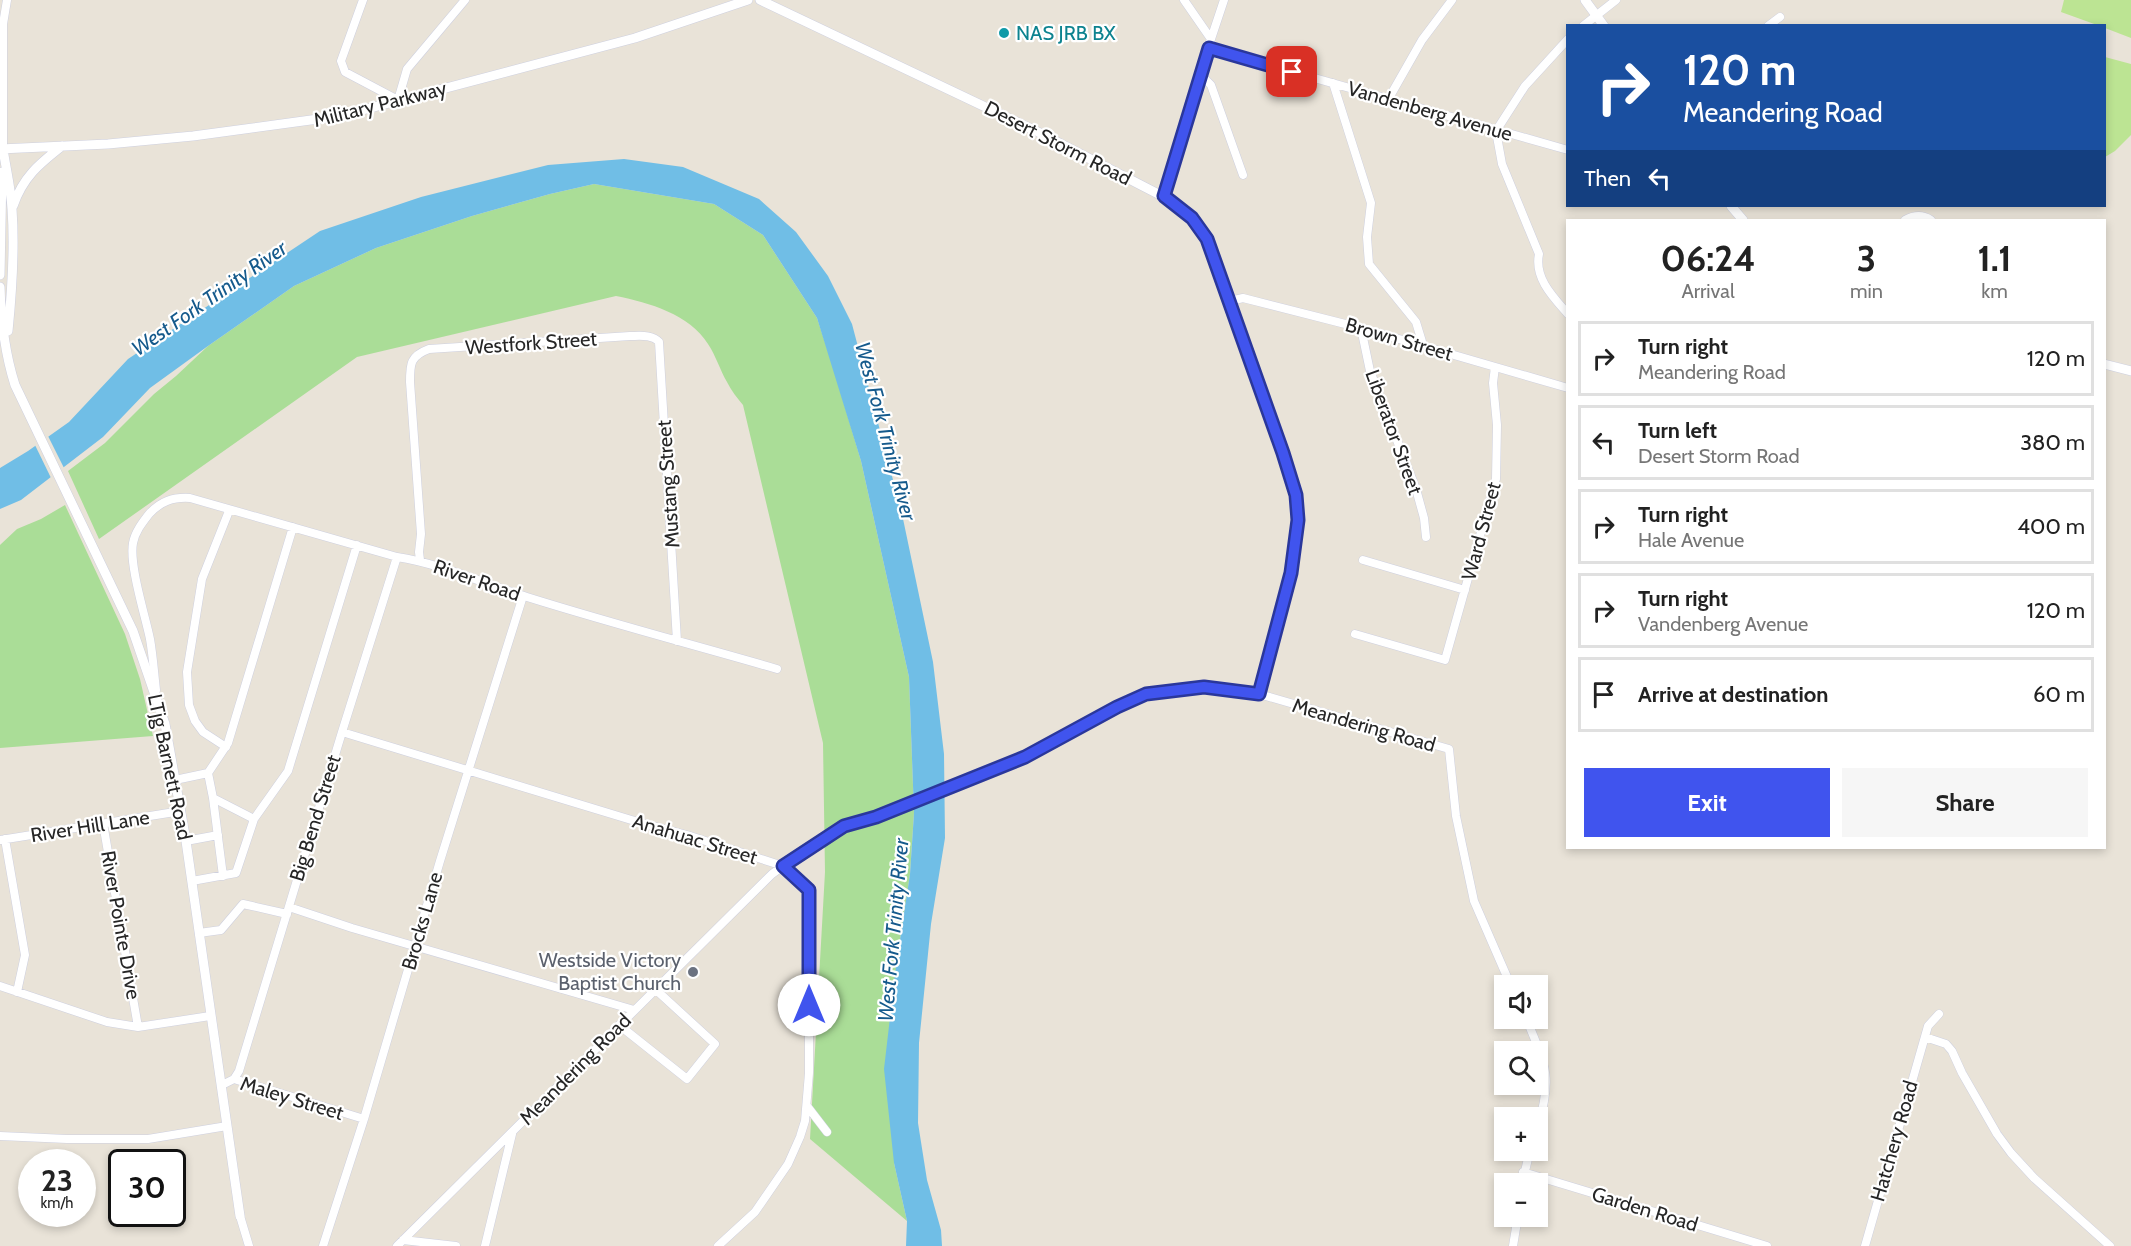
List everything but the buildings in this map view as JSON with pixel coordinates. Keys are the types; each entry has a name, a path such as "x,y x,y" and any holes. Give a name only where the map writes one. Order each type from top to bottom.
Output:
{"street":[{"path":"0,275 1,78 3,24 7,0"},
{"path":"363,0 341,61 345,72 398,100 407,69 465,0"},
{"name":"Military Parkway","path":"1,149 193,136 340,116 635,38 748,0"},
{"name":"Desert Storm Road","path":"760,0 977,102 1164,196 1192,218 1207,239 1296,495 1298,520 1291,573 1259,694"},
{"path":"1184,0 1211,39"},
{"path":"1164,196 1224,0"},
{"path":"1389,98 1422,40 1452,0"},
{"path":"1585,0 1603,24"},
{"path":"1585,24 1616,0"},
{"path":"1771,24 1780,17"},
{"path":"1566,41 1525,86 1496,130 1502,164 1539,254 1536,266 1546,288 1566,312"},
{"name":"Vandenberg Avenue","path":"1209,48 1566,149"},
{"path":"1200,74 1211,85 1243,175"},
{"path":"1333,83 1371,203 1367,237 1369,264 1416,322 1423,345"},
{"path":"12,208 22,184 31,172 62,146"},
{"path":"1,149 12,208 12,282 6,345"},
{"path":"1732,207 1742,219"},
{"path":"1908,219 1922,216 1928,219"},
{"path":"0,287 6,345"},
{"name":"Brown Street","path":"1230,301 1243,298 1361,328 1566,387"},
{"name":"Liberator Street","path":"1361,328 1370,370 1416,489 1424,518 1426,537"},
{"name":"Westfork Street","path":"420,560 418,552 421,534 410,382 413,359 416,354 429,349 646,336"},
{"name":"Mustang Street","path":"646,336 657,339 659,342 678,641"},
{"name":"LTjg Barnett Road","path":"6,345 12,375 28,413 133,631 165,724 186,840 244,1246"},
{"path":"2106,365 2131,371"},
{"name":"Ward Street","path":"1363,560 1465,590 1496,479 1497,425 1493,383 1495,367"},
{"name":"River Road","path":"157,698 151,642 137,580 133,546 135,535 153,510 175,497 190,498 397,557 420,560 523,596 777,669"},
{"path":"226,747 203,732 195,721 189,705 187,672 202,579 229,510"},
{"path":"175,780 208,773 226,747 293,527"},
{"path":"192,881 236,873 254,819 288,771 357,545"},
{"name":"Big Bend Street","path":"234,1079 239,1071 397,557"},
{"path":"1355,634 1445,660 1465,590"},
{"name":"Brocks Lane","path":"323,1246 364,1119 468,770 523,596"},
{"name":"Meandering Road","path":"400,1243 772,874 844,826 876,817 1025,757 1117,707 1146,694 1204,687 1259,694 1449,749 1456,816 1474,901 1506,975"},
{"name":"Anahuac Street","path":"342,732 783,866 809,890 807,1106 800,1137 788,1164 755,1212 718,1246"},
{"path":"208,773 223,876"},
{"path":"213,798 254,819"},
{"name":"River Hill Lane","path":"2,840 181,811"},
{"name":"River Pointe Drive","path":"103,823 138,1027"},
{"path":"186,840 218,835"},
{"path":"2,840 25,955 17,992"},
{"path":"200,933 221,930 243,904 288,910 633,1010"},
{"path":"0,986 106,1022 138,1027 210,1016"},
{"path":"620,1025 687,1079 715,1044 655,989"},
{"name":"Hatchery Road","path":"1864,1246 1928,1026 1939,1014"},
{"path":"1531,1029 1543,1059 1546,1073 1546,1092 1542,1107"},
{"path":"1925,1036 1946,1044 1952,1051 1991,1124 2011,1153 2034,1178 2110,1246"},
{"name":"Maley Street","path":"222,1085 234,1079 364,1119"},
{"path":"807,1106 827,1132"},
{"path":"0,1136 148,1139 226,1126"},
{"path":"485,1246 513,1132"},
{"path":"1524,1172 1527,1161"},
{"name":"Garden Road","path":"1524,1172 1767,1246"},
{"name":"LTjg Barnett Road","path":"240,1216 249,1246"},
{"path":"1512,1246 1516,1227"},
{"path":"400,1243 456,1246"}],"green space":[{"path":"2064,0 2131,0 2131,38 2106,28 2106,24 2094,24 2061,12"},
{"path":"2106,57 2131,64 2131,135 2106,156"},
{"path":"594,184 714,204 763,235 817,318 833,367 861,461 909,677 914,813 910,874 896,966 894,1163 907,1221 810,1139 825,872 823,743 743,405 734,394 708,344 690,325 668,311 616,296 357,357 99,539 68,471 105,443 154,394 208,346 294,286 376,248 472,216"},
{"path":"65,505 125,634 140,679 153,736 0,748 0,545 17,529"}],"water":[{"path":"624,159 683,167 759,199 796,232 828,276 852,324 902,514 933,662 944,754 945,838 931,924 919,1043 918,1123 927,1180 941,1230 942,1246 906,1246 907,1221 894,1163 884,1069 910,874 914,813 909,677 861,461 817,318 763,235 714,204 594,184 472,216 376,248 294,286 150,388 103,437 21,500 0,509 0,468 69,422 128,359 320,231 421,197 548,165"}],"pier":[{"path":"47,434 65,470 52,480 34,443"}],"place":[{"name":"NAS JRB BX","path":"1004,33"},
{"name":"Westside Victory Baptist Church","path":"693,972"}],"route":[{"path":"809,1005 809,890 783,866 794,858 844,826 876,817 1025,757 1117,707 1146,694 1204,687 1259,694 1291,573 1298,520 1296,495 1207,239 1192,218 1164,196 1209,48 1292,72"}],"water label":[{"name":"West Fork Trinity River","path":"209,298"},
{"name":"West Fork Trinity River","path":"886,431"},
{"name":"West Fork Trinity River","path":"893,930"}]}
